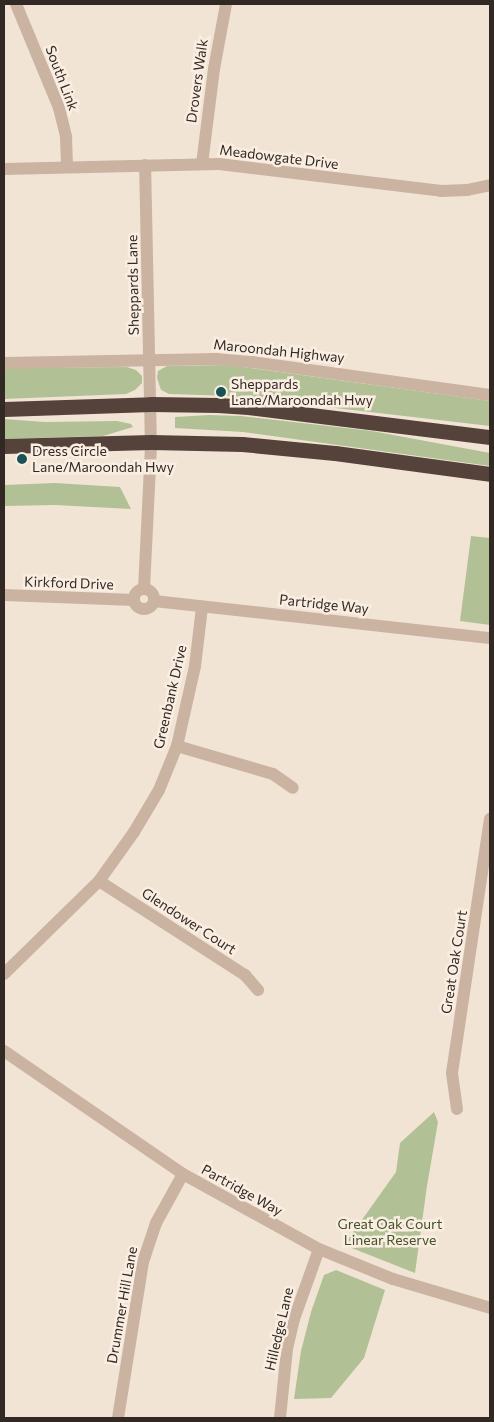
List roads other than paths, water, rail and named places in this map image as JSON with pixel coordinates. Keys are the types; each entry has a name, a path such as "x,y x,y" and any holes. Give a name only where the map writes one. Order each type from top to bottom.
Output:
{"highway":[{"path":"4,409 150,404 248,406 490,437"},
{"path":"4,446 151,442 266,446 490,474"}],"street":[{"name":"South Link","path":"16,4 60,108 66,137 67,167"},
{"name":"Drovers Walk","path":"202,164 214,69 226,4"},
{"name":"Meadowgate Drive","path":"4,169 202,164 237,165 441,192 467,190 490,185"},
{"name":"Sheppards Lane","path":"144,589 151,442 145,165"},
{"name":"Maroondah Highway","path":"4,363 216,359 252,362 490,395"},
{"path":"144,589 152,592 154,601 151,606 145,609 137,606 134,600 138,591 144,589"},
{"name":"Kirkford Drive","path":"4,595 134,600"},
{"name":"Partridge Way","path":"154,601 490,638"},
{"name":"Greenbank Drive","path":"4,974 99,881 134,832 159,790 177,746 195,666 202,607"},
{"path":"177,746 273,774 293,788"},
{"name":"Great Oak Court","path":"457,1109 452,1073 490,819"},
{"name":"Glendower Court","path":"99,881 245,975 258,990"},
{"name":"Partridge Way","path":"4,1051 183,1174 319,1249 393,1279 490,1308"},
{"name":"Drummer Hill Lane","path":"118,1418 143,1262 156,1223 183,1174"},
{"name":"Hilledge Lane","path":"280,1418 285,1367 294,1319 319,1249"}],"place":[{"name":"Sheppards Lane/Maroondah Hwy","path":"221,392"},
{"name":"Dress Circle Lane/Maroondah Hwy","path":"22,459"}],"park label":[{"name":"Great Oak Court Linear Reserve","path":"390,1232"}]}
